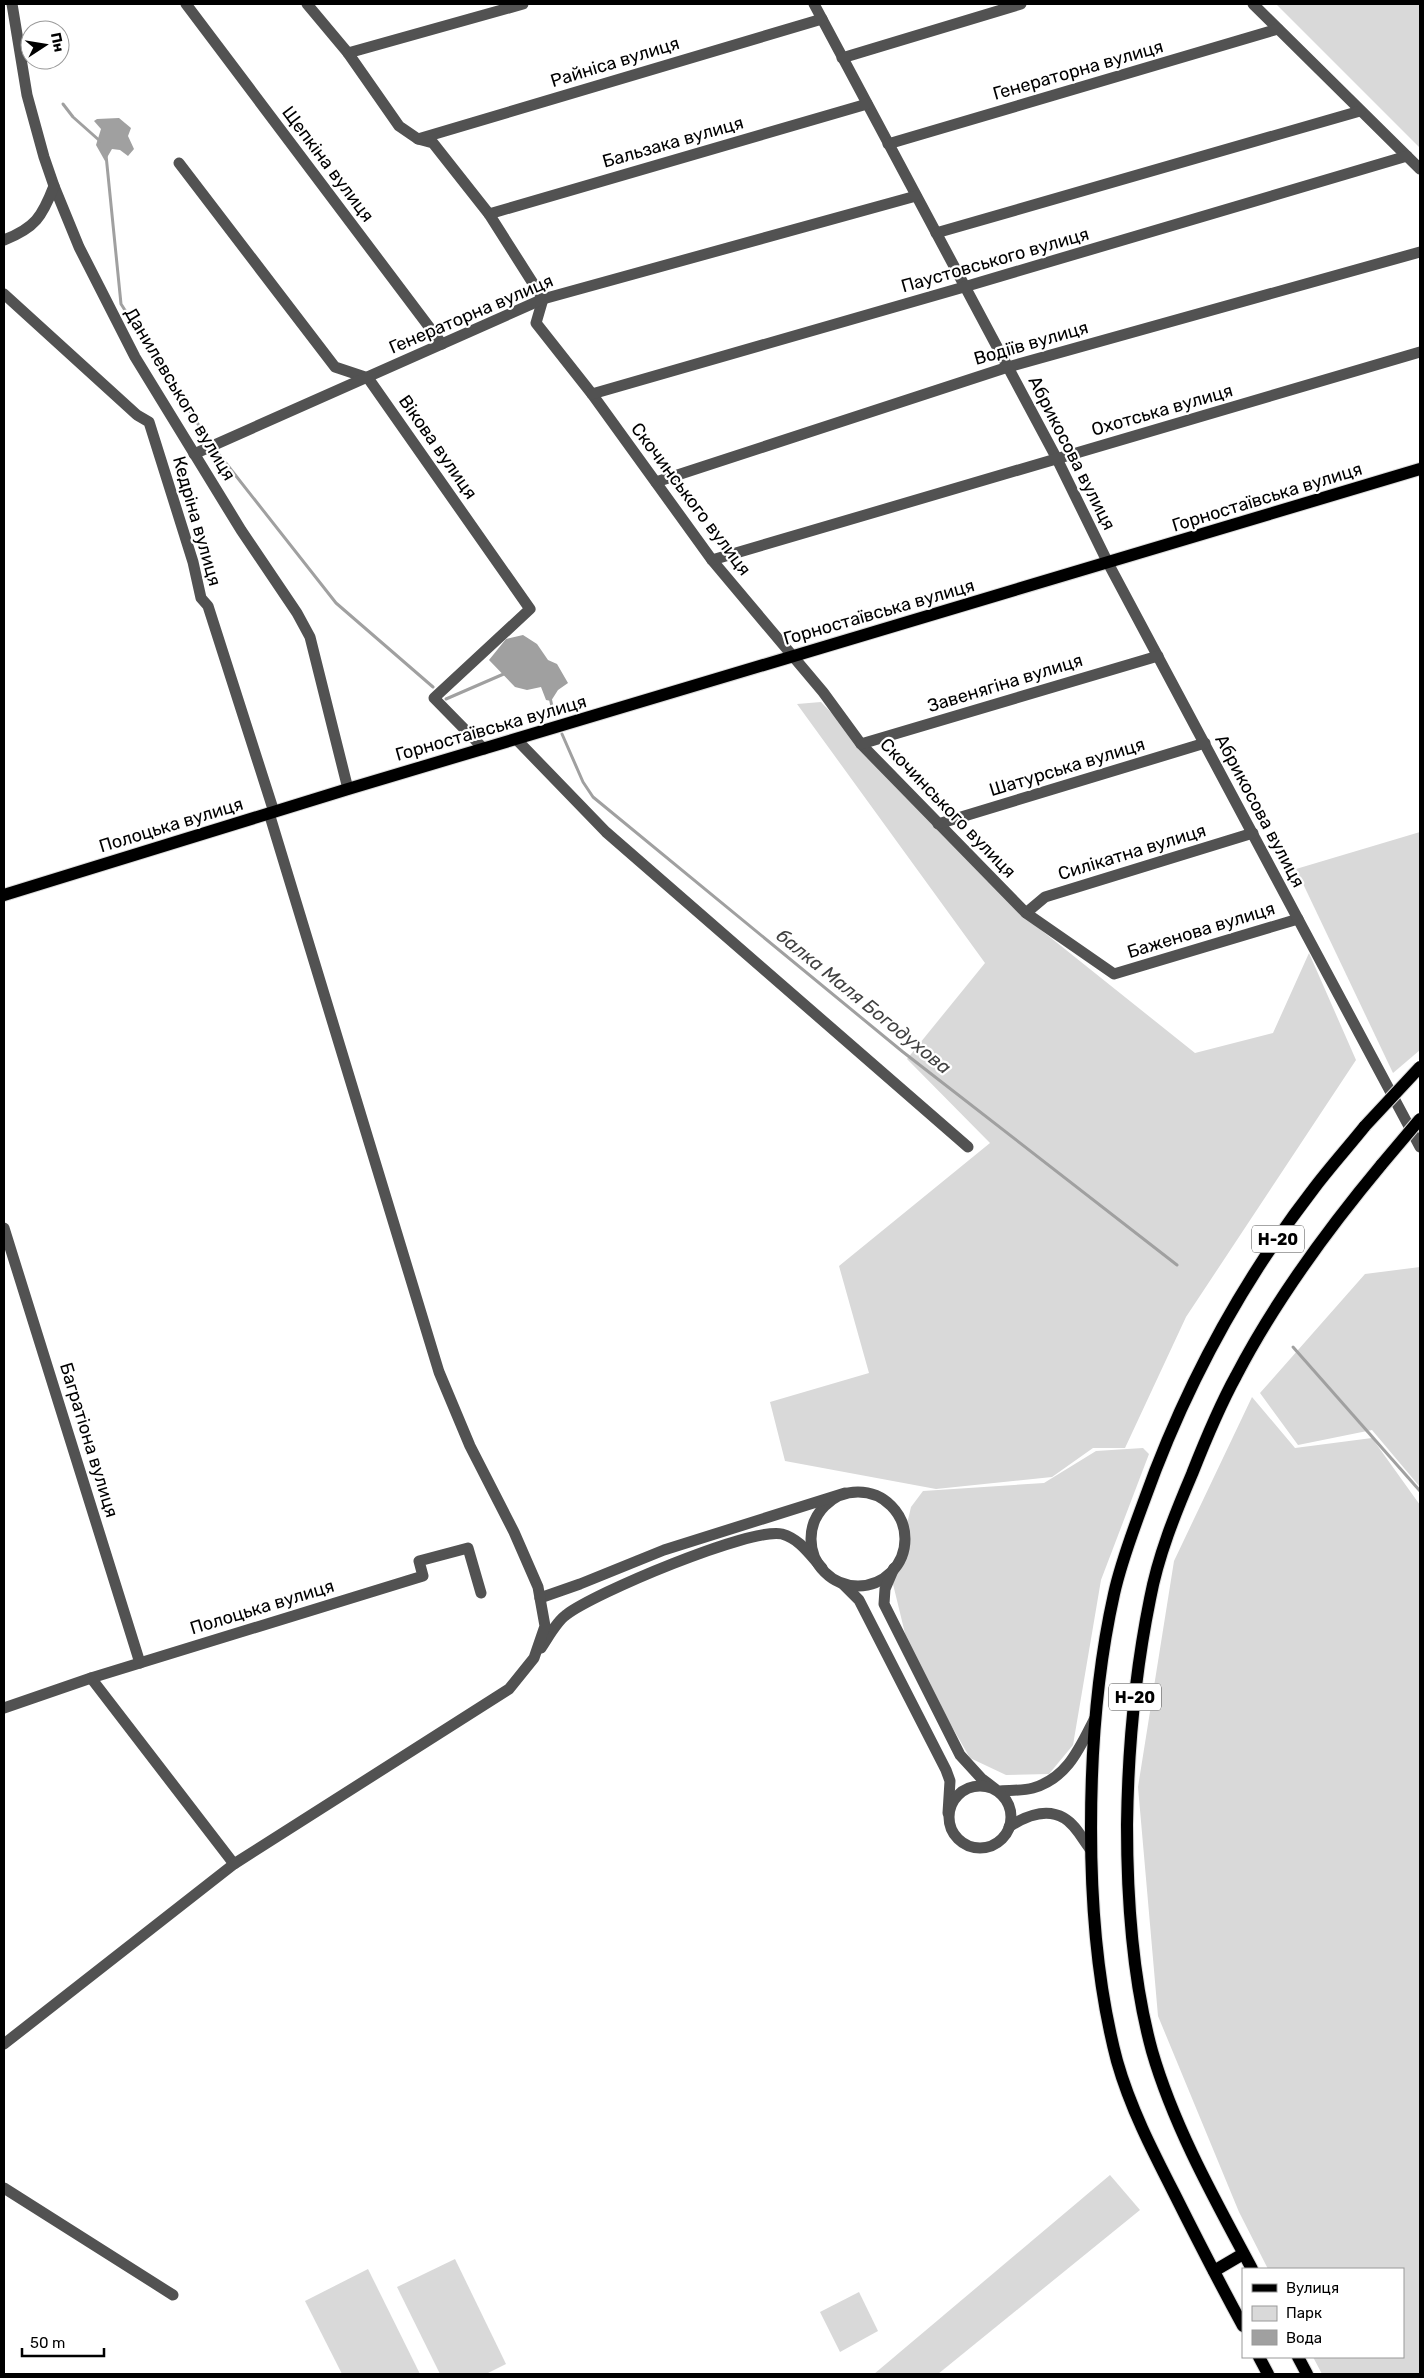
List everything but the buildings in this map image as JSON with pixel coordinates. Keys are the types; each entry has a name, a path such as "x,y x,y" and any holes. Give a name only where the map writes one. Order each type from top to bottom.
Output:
{"main road":[{"name":"Горностаївська вулиця","path":"348,789 1420,469"},
{"name":"Полоцька вулиця","path":"4,895 348,789"},
{"name":"Н-20","path":"1242,2324 1137,2118 1118,2063 1106,2015 1098,1963 1091,1850 1091,1786 1096,1716 1114,1594 1126,1549 1177,1417 1204,1362 1277,1241 1315,1187 1365,1126 1420,1067"},
{"name":"Н-20","path":"1251,2268 1171,2105 1152,2052 1142,2008 1134,1962 1127,1851 1132,1720 1150,1598 1159,1562 1182,1498 1208,1435 1236,1376 1281,1300 1340,1214 1420,1119"},
{"path":"1214,2271 1243,2254"},
{"path":"1260,2358 1268,2374"},
{"path":"1299,2358 1308,2374"}],"street":[{"name":"Данилевського вулиця","path":"12,4 27,95 54,186 108,306 135,357 241,530 298,613 310,637 348,789"},
{"path":"307,4 348,53 399,126 418,139 433,143 489,214 543,299"},
{"path":"348,53 523,4"},
{"name":"Абрикосова вулиця","path":"814,4 1057,459 1108,563 1420,1147"},
{"path":"842,58 1021,4"},
{"path":"1253,4 1420,170"},
{"name":"Щепкіна вулиця","path":"189,5 442,344"},
{"name":"Райніса вулиця","path":"418,139 822,19"},
{"name":"Генераторна вулиця","path":"888,144 1278,29"},
{"name":"Бальзака вулиця","path":"489,214 866,104"},
{"path":"936,233 1360,111"},
{"name":"Паустовського вулиця","path":"592,394 964,287 1407,156"},
{"path":"179,163 335,367 368,378"},
{"path":"4,240 26,231 47,203 54,186"},
{"name":"Генераторна вулиця","path":"194,454 543,299 916,196"},
{"name":"Водіїв вулиця","path":"656,482 1008,367 1420,252"},
{"name":"Кедріна вулиця","path":"4,294 137,415 149,422 193,562 201,598 208,606 440,1372 470,1446 514,1532 538,1587 545,1626 534,1658"},
{"name":"Скочинського вулиця","path":"543,299 536,323 592,394 712,560 823,692 861,744 1026,914 1114,974"},
{"name":"Охотська вулиця","path":"712,560 1420,352"},
{"name":"Вікова вулиця","path":"368,378 530,609 434,698 484,749"},
{"name":"Завенягіна вулиця","path":"861,744 1158,656"},
{"path":"516,740 606,832 968,1147"},
{"name":"Шатурська вулиця","path":"938,824 1205,744"},
{"name":"Силікатна вулиця","path":"1026,914 1045,897 1253,833"},
{"name":"Баженова вулиця","path":"1114,974 1298,920"},
{"name":"Багратіона вулиця","path":"4,1228 140,1663"},
{"path":"540,1598 664,1550 845,1494 861,1492 876,1495 890,1504 899,1517 904,1532 904,1548 885,1589 884,1604 960,1755 980,1778 998,1791 1010,1807 1009,1828"},
{"path":"822,1568 814,1555 811,1541 813,1526 819,1512 830,1500 845,1494"},
{"path":"4,2044 234,1864 509,1689 534,1658 564,1615 627,1582 698,1555 754,1537 780,1534 795,1538 822,1568 859,1600 946,1770 950,1781 948,1814 952,1832 958,1840 967,1846 977,1848 997,1843 1009,1828 1023,1818 1037,1814 1054,1814 1064,1818 1091,1850"},
{"name":"Полоцька вулиця","path":"4,1708 90,1678 423,1576 419,1561 468,1548 481,1593"},
{"path":"840,1582 862,1586 876,1582 889,1574 894,1568"},
{"path":"90,1678 234,1864"},
{"path":"948,1814 952,1801 968,1787 978,1785 989,1786 998,1791 1032,1788 1049,1782 1064,1771 1075,1758 1096,1716"},
{"path":"4,2188 173,2295"}],"green space":[{"path":"1276,4 1420,4 1420,148"},
{"path":"821,702 1021,914 1195,1053 1273,1033 1309,953 1356,1060 1186,1317 1125,1448 1093,1448 1052,1477 936,1489 785,1461 770,1402 869,1373 839,1266 990,1143 907,1059 985,963 797,704"},
{"path":"1420,832 1420,1050 1393,1073 1296,869"},
{"path":"1420,1267 1420,1487 1372,1430 1298,1445 1260,1393 1365,1274"},
{"path":"1252,1397 1295,1448 1372,1438 1420,1505 1420,2374 1322,2374 1314,2358 1404,2358 1404,2268 1267,2268 1239,2212 1158,2016 1138,1787 1174,1561"},
{"path":"1143,1448 1149,1454 1101,1580 1073,1745 1049,1774 1006,1775 970,1758 910,1654 893,1584 911,1507 923,1491 1044,1483 1096,1451"},
{"path":"1110,2175 1140,2210 938,2374 874,2374"},
{"path":"455,2259 506,2364 486,2374 440,2374 397,2287"},
{"path":"368,2269 420,2374 342,2374 305,2301"},
{"path":"859,2292 878,2331 840,2352 820,2312"}],"water":[{"path":"119,118 131,128 128,136 134,149 128,156 120,150 112,149 105,161 96,145 101,129 94,121 97,119"},
{"path":"523,635 537,644 548,660 557,664 568,683 558,690 551,701 546,700 541,687 527,690 515,687 489,660 506,639"}],"waterway":[{"name":"балка Маля Богодухова","path":"63,104 73,117 100,141"},
{"name":"балка Маля Богодухова","path":"106,155 121,304 207,438"},
{"name":"балка Маля Богодухова","path":"218,453 336,603 433,687"},
{"name":"балка Маля Богодухова","path":"446,699 506,673"},
{"name":"балка Маля Богодухова","path":"550,697 554,716"},
{"name":"балка Маля Богодухова","path":"562,734 583,782 593,797 903,1052 1177,1265"},
{"name":"балка Маля Богодухова","path":"1293,1347 1420,1491"}]}
